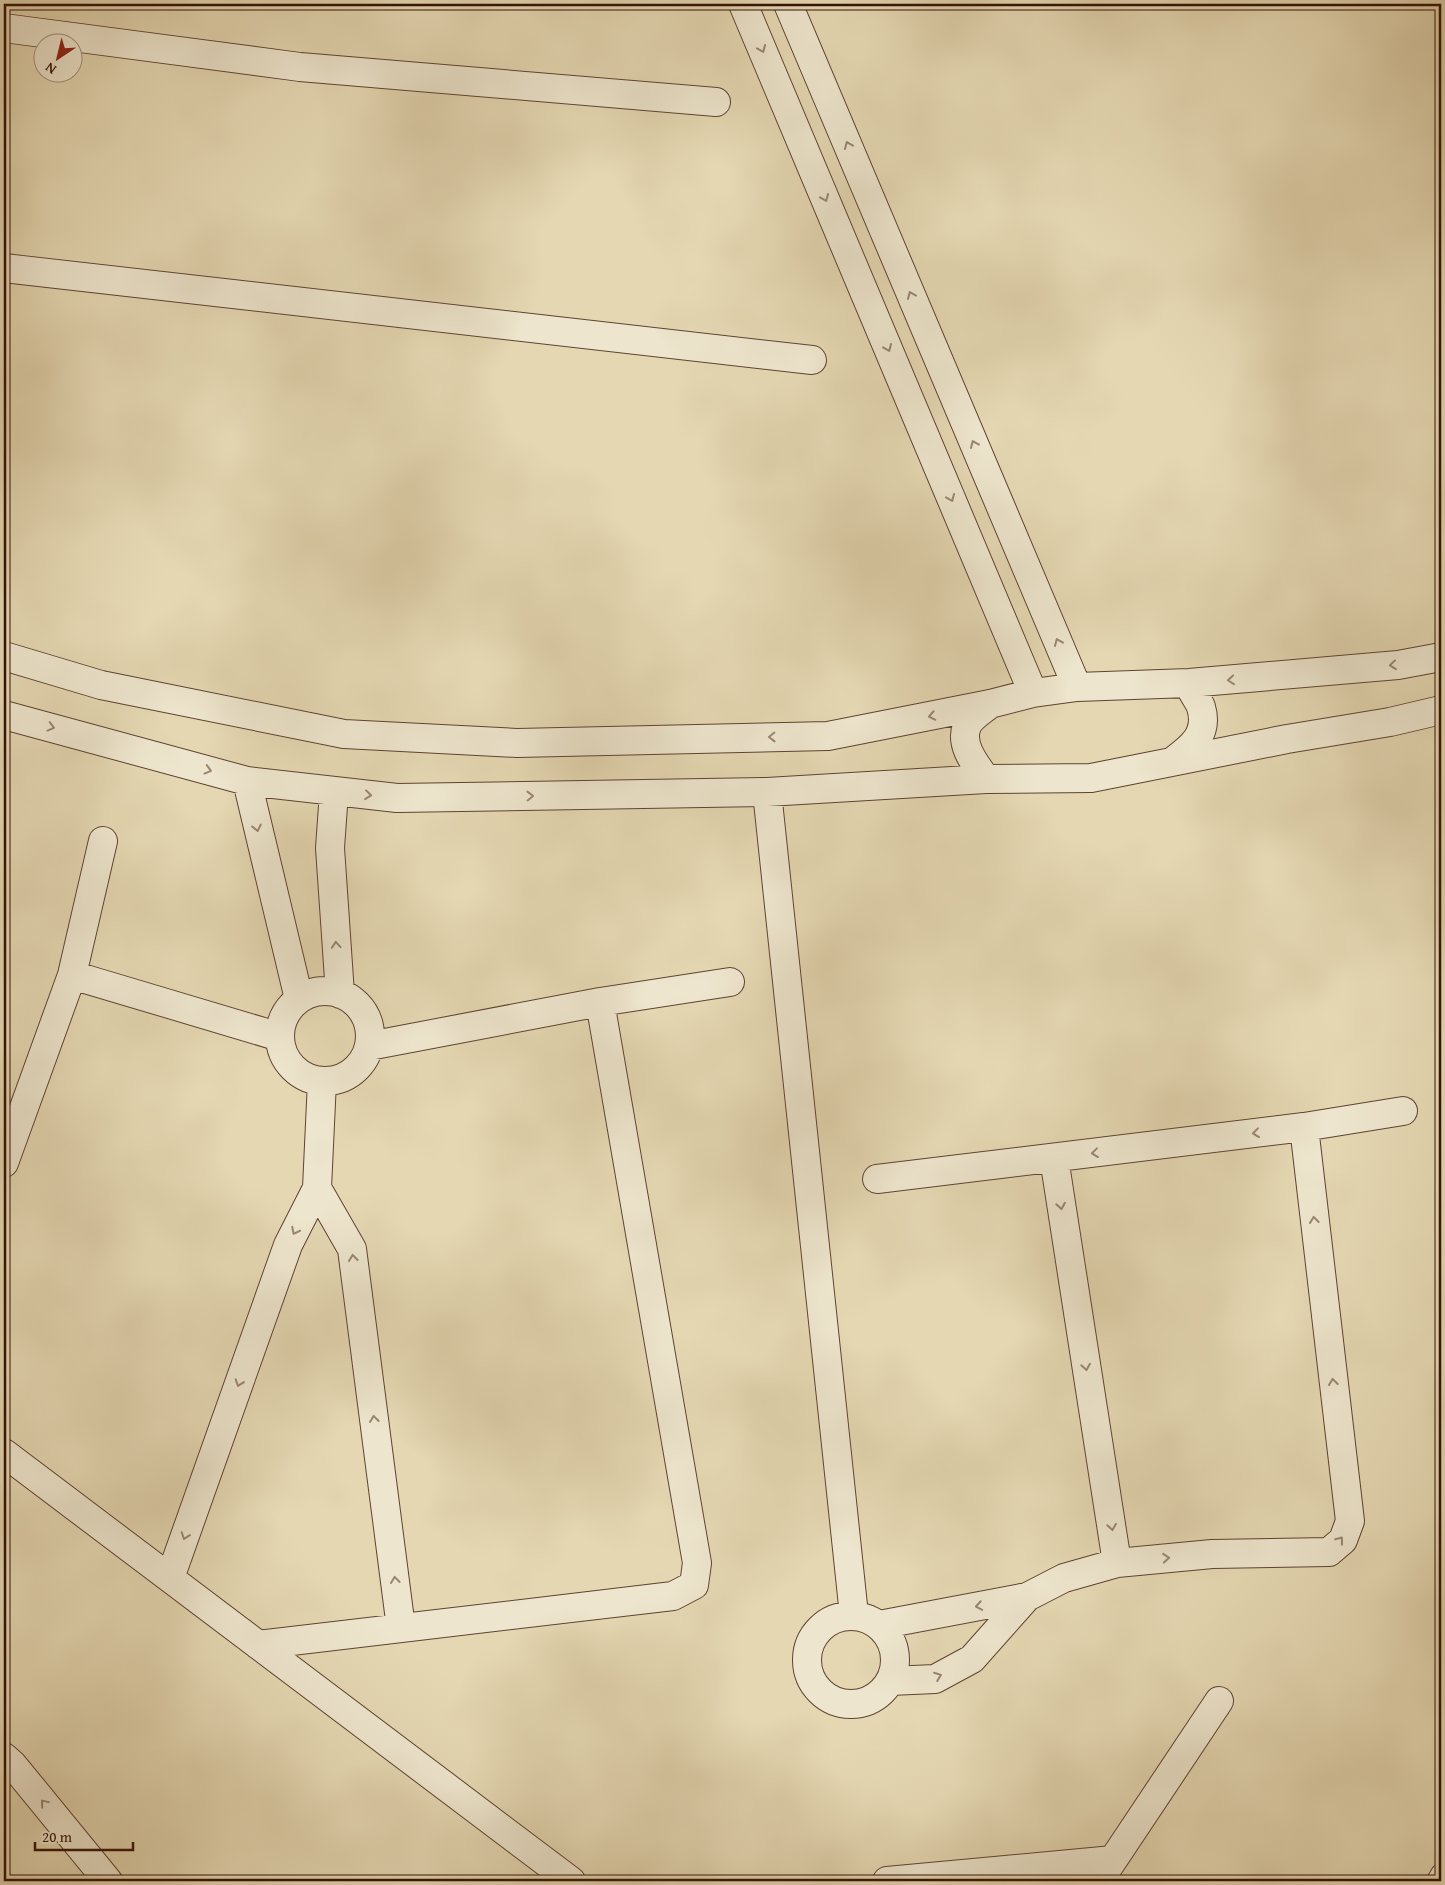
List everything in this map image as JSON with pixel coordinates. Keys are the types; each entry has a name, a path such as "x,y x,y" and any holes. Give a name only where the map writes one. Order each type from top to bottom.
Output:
{"street":[{"path":"743,4 1033,693"},
{"path":"788,4 1077,687"},
{"path":"4,28 300,67 716,102"},
{"path":"4,268 812,360"},
{"path":"4,656 100,684 344,734 517,743 828,736 990,704 1033,693 1077,687 1189,683 1398,665 1441,657"},
{"path":"1173,761 1194,745 1203,725 1200,706 1192,694 1189,683"},
{"path":"986,780 969,755 965,738 967,724 990,704"},
{"path":"4,714 247,781 397,798 767,792 986,780 1091,778 1287,739 1390,722 1441,710"},
{"path":"247,781 299,999"},
{"path":"334,792 330,848 340,994"},
{"path":"767,792 854,1615"},
{"path":"4,1163 72,975 103,841"},
{"path":"72,975 280,1036"},
{"path":"369,1046 600,1002 730,982"},
{"path":"319,991 340,994 358,1005 369,1024 369,1046 360,1065 343,1078 322,1081 301,1074 285,1058 280,1036 285,1015 299,999 319,991"},
{"path":"258,1645 674,1596 694,1585 697,1563 600,1002"},
{"path":"170,1578 288,1245 318,1188 322,1081"},
{"path":"878,1179 1304,1126 1402,1111"},
{"path":"879,1625 1027,1597 1064,1578 1117,1563 1212,1554 1329,1552 1343,1540 1350,1521 1304,1126"},
{"path":"1054,1158 1117,1563"},
{"path":"318,1188 352,1249 401,1628"},
{"path":"4,1452 571,1881"},
{"path":"890,1681 935,1679 972,1659 1027,1597"},
{"path":"854,1615 868,1618 879,1625 888,1636 895,1652 890,1681 873,1698 866,1701 850,1704 835,1701 821,1694 812,1680 807,1666 808,1649 814,1635 824,1624 838,1617 854,1615"},
{"path":"887,1881 1106,1870 1219,1701"},
{"path":"4,1757 13,1765 87,1869 108,1881"}],"lane":[{"path":"1436,1881 1441,1874"}]}
